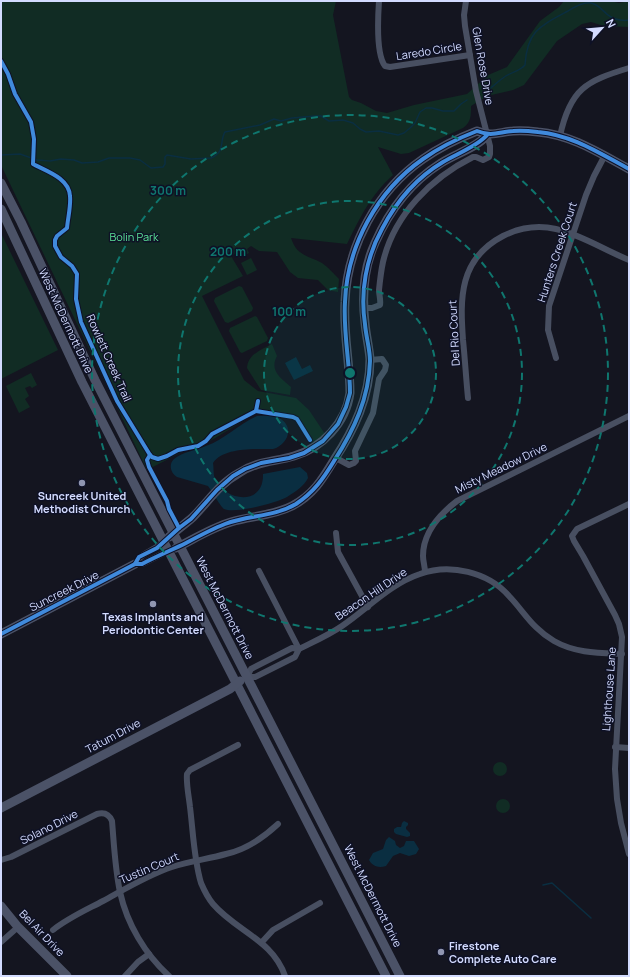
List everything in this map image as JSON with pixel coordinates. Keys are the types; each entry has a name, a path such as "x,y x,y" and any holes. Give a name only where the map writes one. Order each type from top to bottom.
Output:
{"street":[{"name":"Laredo Circle","path":"379,1 378,31 381,53 385,66 390,67 470,55"},
{"name":"Glen Rose Drive","path":"364,308 372,308 380,305 380,278 384,260 395,231 404,216 420,196 447,172 473,158 476,157 482,160 489,157 490,150 476,91 465,26 464,15 466,1"},
{"path":"560,136 568,108 583,87 595,80 629,68"},
{"path":"164,542 191,519 225,482 239,472 252,466 269,461 289,458 310,450 323,441 334,430 344,412 349,397 350,376 345,302 349,269 366,224 378,204 408,170 424,158 458,139 477,131 487,135 515,130 539,132 577,141 629,169"},
{"path":"168,551 225,524 267,515 296,504 319,484 346,442 360,414 366,392 370,360 364,308 365,278 370,256 376,240 393,210 406,192 426,173 482,141 487,135"},
{"name":"Hunters Creek Court","path":"556,358 548,330 549,306 589,185 605,155"},
{"name":"West McDermott Drive","path":"1,184 21,222 95,380 400,976"},
{"name":"West McDermott Drive","path":"1,209 82,382 386,976"},
{"name":"Del Rio Court","path":"468,398 461,310 464,282 473,264 490,244 515,231 529,228 556,229 573,234 629,260"},
{"path":"336,458 349,465 354,463 356,448 372,414 380,378 386,365 382,359 370,360"},
{"name":"Misty Meadow Drive","path":"425,572 423,556 425,543 430,531 445,510 457,501 629,416"},
{"name":"Lighthouse Lane","path":"629,504 577,529 572,536 617,620 622,637 615,769 617,799 621,823 629,854"},
{"path":"336,534 338,552 368,607"},
{"name":"Suncreek Drive","path":"136,564 139,557 164,542"},
{"name":"Suncreek Drive","path":"1,634 136,564 142,564 168,551"},
{"name":"Beacon Hill Drive","path":"299,649 296,656 255,677 247,677 251,669 292,648 299,649 341,627 408,578 434,570 457,570 478,575 503,590 539,631 555,642 572,649 587,652 622,654"},
{"path":"259,571 299,649"},
{"name":"Tatum Drive","path":"1,808 205,702 247,677"},
{"path":"238,745 188,772 187,780 201,881 212,904 236,924 262,942 271,951 281,966 285,976"},
{"path":"616,747 629,748"},
{"name":"Solano Drive","path":"1,860 11,857 97,814 106,814 112,821 120,892"},
{"name":"Tustin Court","path":"53,930 62,923 120,892 172,867 228,854 244,848 269,832 278,824"},
{"path":"120,892 135,933 149,954 169,976"},
{"path":"262,942 273,930 320,903"},
{"name":"Bel Air Drive","path":"1,906 18,927 67,976"},
{"path":"1,942 18,927"},
{"path":"125,976 138,962 149,954"}],"green space":[{"name":"Bolin Park","path":"1,1 336,1 333,15 349,97 352,100 376,111 387,113 414,105 467,94 488,75 507,67 540,21 559,7 564,1 610,1 619,3 629,1 629,27 604,26 591,22 582,24 557,41 524,85 513,90 487,96 471,106 470,118 468,123 463,128 409,153 401,154 378,147 393,175 372,199 347,244 291,238 293,244 299,252 322,263 339,279 338,292 328,290 318,280 298,278 290,272 277,252 259,251 251,246 247,249 249,253 239,258 236,253 231,256 243,276 202,296 244,380 258,391 296,398 309,410 325,434 314,443 310,443 294,420 257,413 205,444 180,453 147,470 1,165"},
{"path":"1,233 58,350 1,379"},
{"path":"251,258 257,270 247,275 241,263"},
{"path":"239,286 242,287 253,308 252,311 228,323 225,322 214,301 215,298"},
{"path":"255,316 257,317 268,338 267,341 242,353 240,352 229,331 230,328"},
{"path":"272,344 277,356 274,366 275,370 277,374 291,387 290,395 261,390 247,368 252,356"},
{"path":"31,373 37,385 32,388 30,386 25,388 29,396 25,399 30,407 19,413 6,386"},
{"path":"500,762 505,764 507,769 505,774 500,776 495,774 493,769 495,764"},
{"path":"500,799 506,799 510,803 510,809 506,813 500,813 496,809 496,803"}],"water":[{"path":"296,357 302,369 310,365 313,371 294,380 285,363"},
{"path":"257,416 274,416 284,421 288,430 286,440 283,444 273,449 241,450 224,454 213,463 215,479 220,487 227,492 235,496 244,497 251,496 257,492 262,484 263,474 300,467 307,473 308,478 302,486 293,493 287,497 265,505 246,509 229,510 223,508 208,486 177,477 173,473 171,464 174,459 185,453 213,443"},
{"path":"404,821 408,823 406,829 410,833 410,836 407,837 394,832 394,829 401,827"},
{"path":"389,837 395,841 396,845 400,848 404,846 406,841 414,841 419,849 416,854 409,856 400,853 393,856 386,866 374,866 369,860 373,853 383,849 386,840"}],"waterway":[{"path":"488,90 506,76 525,65 529,44 537,31 550,21 576,6 591,3 597,5 613,18 629,20"},
{"path":"1,155 20,154 37,160 50,161 61,159 74,160 82,163 98,162 109,158 130,158 140,160 151,168 163,167 165,164 165,157 167,155 191,159 211,158 219,152 225,132 260,125 274,119 281,121 292,118 321,116 329,121 343,120 353,123 366,132 379,131 398,135 404,133 410,128 415,123 420,112 426,108 454,111 467,100"},
{"path":"543,885 552,883 591,918"}],"cycle path":[{"name":"Rowlett Creek Trail","path":"1,61 8,74 15,94 31,122 34,139 33,164 56,176 66,184 69,190 70,204 67,228 57,236 55,246 61,257 72,266 77,274 76,299 81,322 117,401 150,455 158,459 178,450 198,446 206,441 212,434 256,411 258,401"},
{"path":"135,564 139,557 157,548 191,519 217,490 233,476 245,469 261,463 289,458 304,453 323,441 338,424 346,407 350,393 345,302 347,281 358,241 379,204 392,187 423,159 456,140 477,131 487,134 532,131 550,134 574,141 629,169"},
{"path":"1,634 135,564 142,564 210,530 234,521 270,514 288,508 296,504 318,485 348,438 359,413 367,388 370,361 363,300 368,263 376,240 400,200 424,175 448,159 473,146 487,135"},
{"path":"256,411 297,419 310,440"},
{"path":"150,455 147,460 149,467 179,528"}],"place":[{"name":"Suncreek United Methodist Church","path":"82,483"},
{"name":"Texas Implants and Periodontic Center","path":"153,604"},
{"name":"Firestone Complete Auto Care","path":"441,952"}]}
